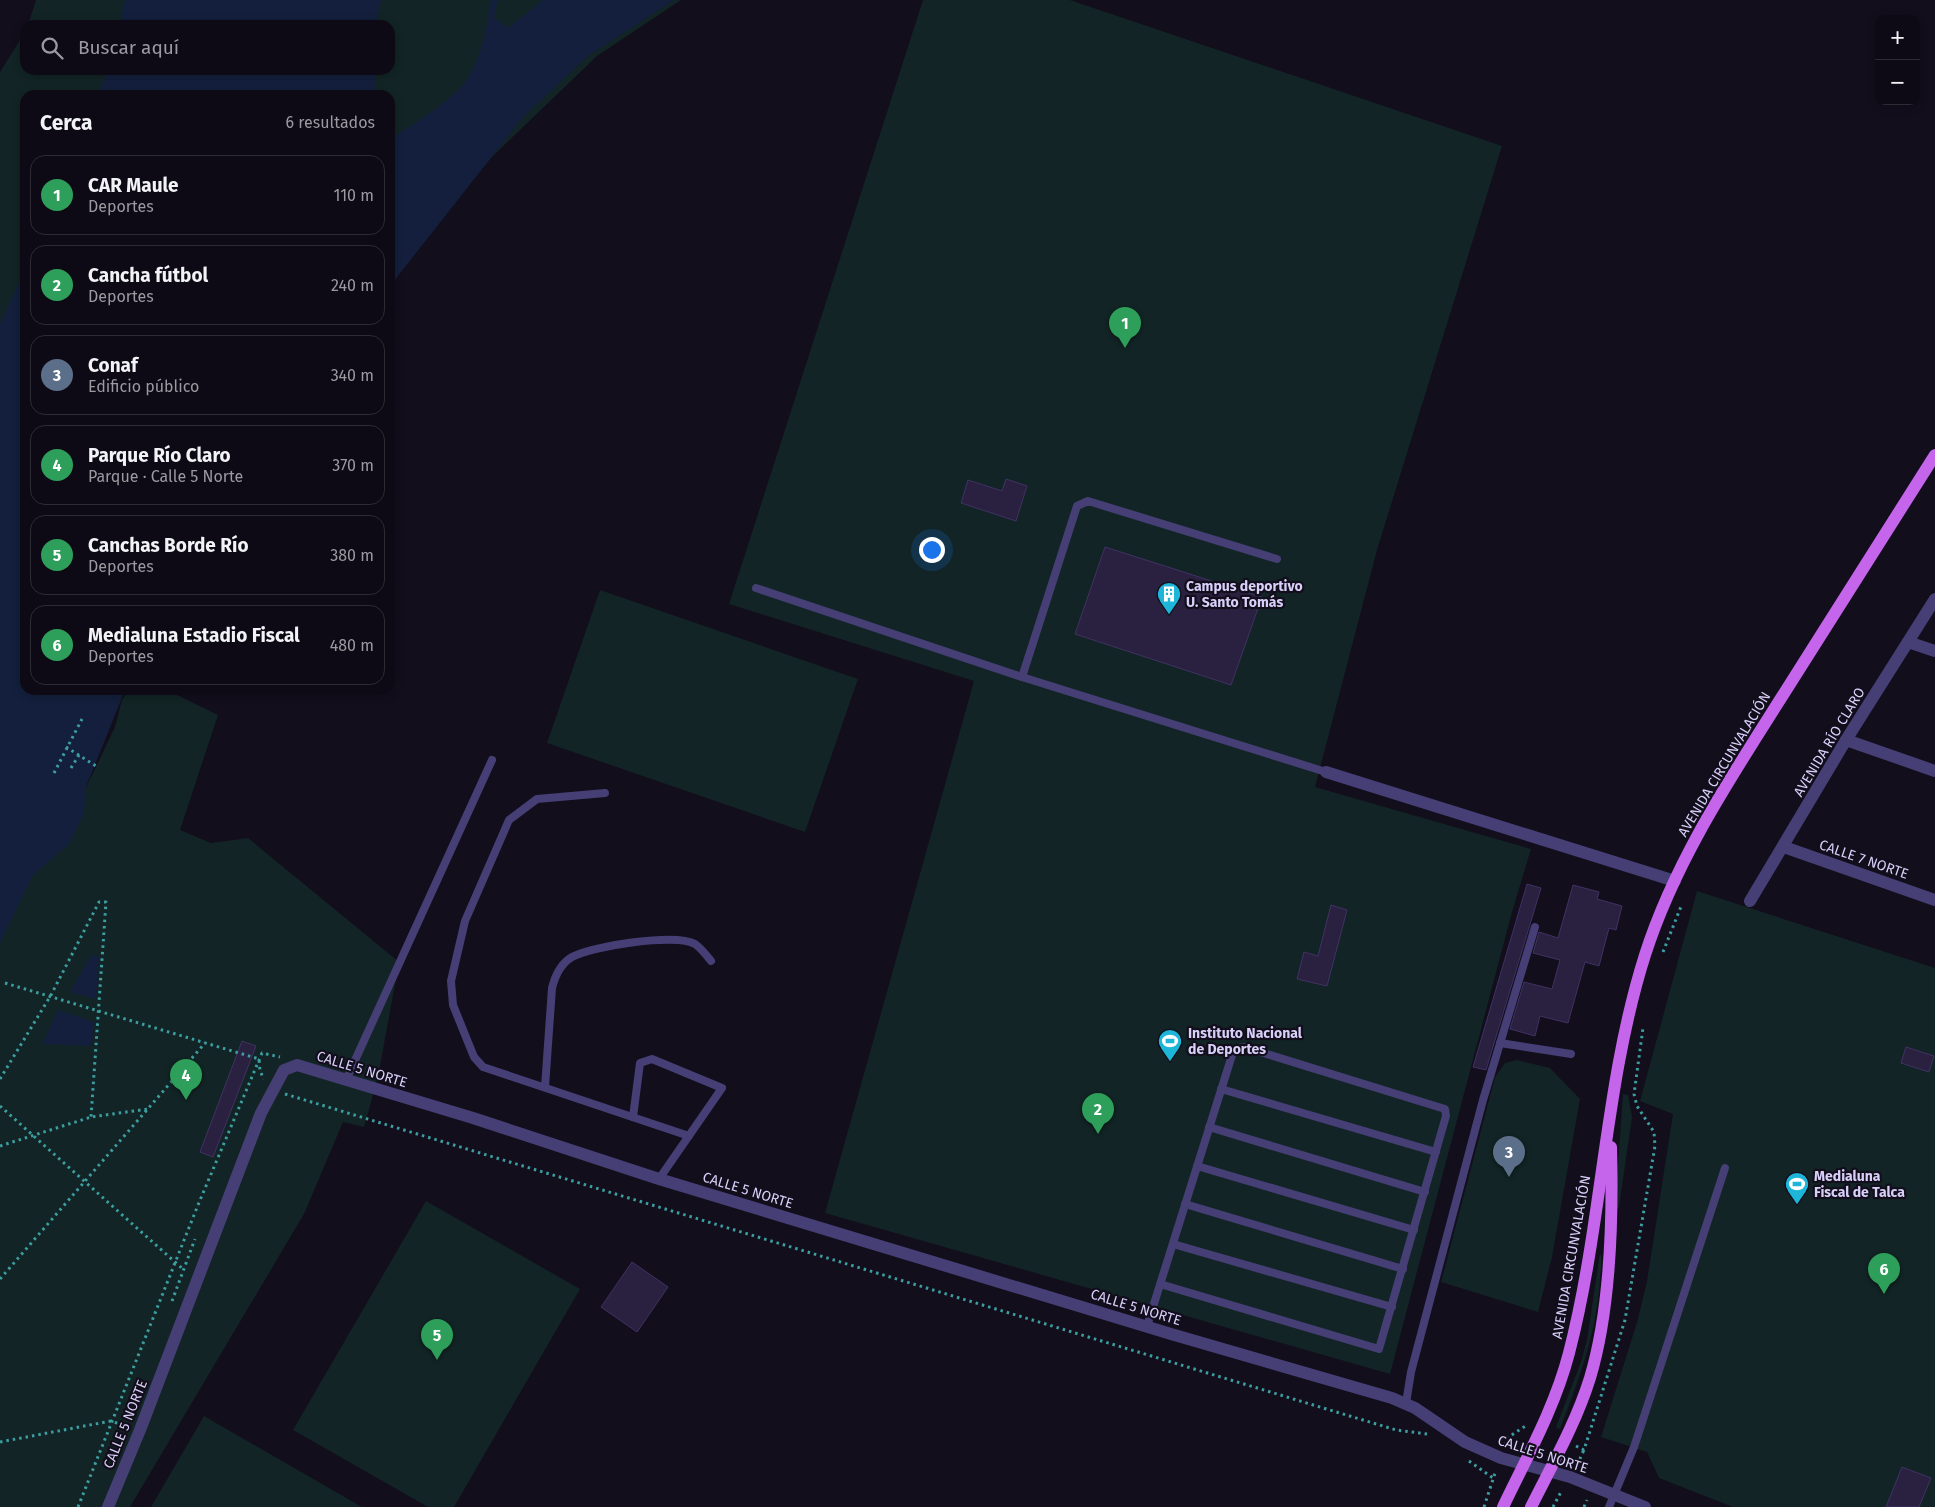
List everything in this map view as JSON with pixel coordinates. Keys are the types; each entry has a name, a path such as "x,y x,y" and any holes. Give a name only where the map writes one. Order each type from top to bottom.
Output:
{"main road":[{"name":"AVENIDA CIRCUNVALACIÓN","path":"1503,1507 1541,1429 1568,1355 1588,1262 1634,994 1646,953 1675,881 1706,820 1749,748 1935,455"},
{"name":"AVENIDA CIRCUNVALACIÓN","path":"1531,1507 1565,1440 1590,1379 1606,1308 1611,1120"}],"street":[{"name":"AVENIDA RÍO CLARO","path":"1750,901 1784,847 1846,740 1935,599"},
{"path":"1908,642 1935,651"},
{"path":"1846,740 1935,771"},
{"path":"1326,772 1675,881"},
{"name":"CALLE 7 NORTE","path":"1784,847 1935,899"},
{"name":"CALLE 5 NORTE","path":"108,1507 140,1430 236,1177 271,1091 284,1070 297,1065 473,1118 659,1179 1406,1403 1465,1442 1501,1458 1570,1477 1612,1501 1645,1507"}],"lane":[{"path":"1022,677 1078,506 1082,502 1088,501 1277,559"},
{"path":"756,588 1022,677 1326,772"},
{"path":"346,1080 492,760"},
{"path":"605,793 537,799 509,820 465,921 451,981 453,1005 474,1057 483,1067 690,1136"},
{"path":"1406,1403 1420,1338 1500,1043 1535,927"},
{"path":"545,1087 552,988 555,977 563,964 571,957 586,951 628,942 676,941 696,944 711,961"},
{"path":"1500,1043 1571,1054"},
{"path":"1146,1326 1233,1052 1239,1047 1442,1108 1446,1116 1381,1346 1378,1350 1160,1284"},
{"path":"633,1117 640,1063 652,1059 722,1088 659,1179"},
{"path":"1221,1089 1436,1152"},
{"path":"1209,1128 1425,1192"},
{"path":"1197,1166 1414,1230"},
{"path":"1612,1501 1634,1447 1725,1168"},
{"path":"1185,1204 1403,1269"},
{"path":"1173,1244 1392,1307"}],"path":[{"path":"54,774 66,747 82,719"},
{"path":"66,747 96,766"},
{"path":"71,768 79,755"},
{"path":"1661,957 1684,898"},
{"path":"0,1079 51,995 99,902 106,902 91,1117"},
{"path":"5,982 259,1060"},
{"path":"1565,1440 1584,1450 1625,1320 1655,1146 1654,1132 1637,1106 1634,1094 1644,1020"},
{"path":"0,1279 205,1043"},
{"path":"78,1507 111,1421 262,1053 282,1057"},
{"path":"259,1060 260,1071 271,1091 364,1117 1396,1430 1430,1434"},
{"path":"0,1106 34,1134 196,1282"},
{"path":"0,1146 91,1117 149,1109"},
{"path":"0,1442 111,1421 140,1430"},
{"path":"1462,1456 1493,1478"},
{"path":"1584,1507 1587,1500"}],"shaded area":[{"path":"36,0 681,0 597,56 494,155 395,264 395,90 20,90 20,695 28,695 81,798 115,727 122,700 126,695 177,695 218,715 180,830 211,843 248,838 399,962 378,1077 364,1127 343,1122 304,1214 130,1507 0,1507 0,72 20,40 20,75 395,75 395,20 30,20"},
{"path":"923,0 1070,0 1502,146 1377,550 1315,787 1531,849 1512,912 1390,1374 825,1213 974,681 729,604"},
{"path":"600,590 858,679 805,832 547,743"},
{"name":"Medialuna Fiscal de Talca","path":"1697,891 1935,968 1935,1507 1733,1507 1659,1478 1647,1452 1601,1437 1638,1319 1647,1281 1673,1114 1640,1101"},
{"path":"1517,1060 1550,1068 1580,1099 1552,1257 1538,1312 1441,1282 1495,1077 1505,1063"},
{"path":"1623,1094 1628,1095 1632,1117 1619,1207 1617,1208 1615,1206"},
{"path":"426,1201 580,1289 454,1507 428,1507 293,1430"},
{"path":"1600,1253 1602,1265 1591,1337 1560,1429 1556,1427 1581,1362 1587,1340"},
{"path":"204,1416 362,1507 151,1507"}],"water":[{"path":"125,0 381,0 377,20 120,20"},
{"path":"491,0 498,0 494,17 508,28 543,0 674,0 588,56 524,116 395,280 395,136 433,111 462,86 473,69 486,30"},
{"path":"106,75 375,75 376,90 99,90"},
{"path":"20,281 20,695 123,695 86,787 84,813 70,843 33,875 0,943 0,323"},
{"path":"91,955 99,956 96,999 70,992"},
{"path":"58,1010 94,1022 92,1046 42,1044"}],"building":[{"path":"1006,479 1027,486 1016,521 961,503 968,480 1002,491"},
{"name":"Campus deportivo U. Santo Tomás","path":"1105,547 1262,597 1231,685 1075,634"},
{"path":"1527,884 1541,888 1486,1070 1473,1067"},
{"path":"1573,885 1599,892 1597,899 1622,906 1616,930 1609,928 1599,966 1585,962 1568,1023 1540,1016 1535,1036 1510,1029 1524,982 1552,989 1560,960 1533,953 1539,932 1558,938"},
{"path":"1331,905 1347,910 1327,986 1297,979 1304,952 1318,956"},
{"path":"242,1041 256,1046 213,1157 200,1152"},
{"path":"1906,1047 1934,1056 1929,1072 1901,1063"},
{"path":"632,1262 668,1287 637,1332 601,1307"},
{"path":"1902,1467 1931,1478 1919,1507 1886,1507"}],"place":[{"name":"CAR Maule","path":"1125,348"},
{"name":"Campus deportivo U. Santo Tomás","path":"1169,615"},
{"name":"Instituto Nacional de Deportes","path":"1170,1062"},
{"name":"Parque Río Claro","path":"186,1100"},
{"name":"Cancha fútbol","path":"1098,1134"},
{"name":"Conaf","path":"1509,1177"},
{"name":"Medialuna Fiscal de Talca","path":"1797,1205"},
{"name":"Medialuna Estadio Fiscal","path":"1884,1294"},
{"name":"Canchas Borde Río","path":"437,1360"}]}
